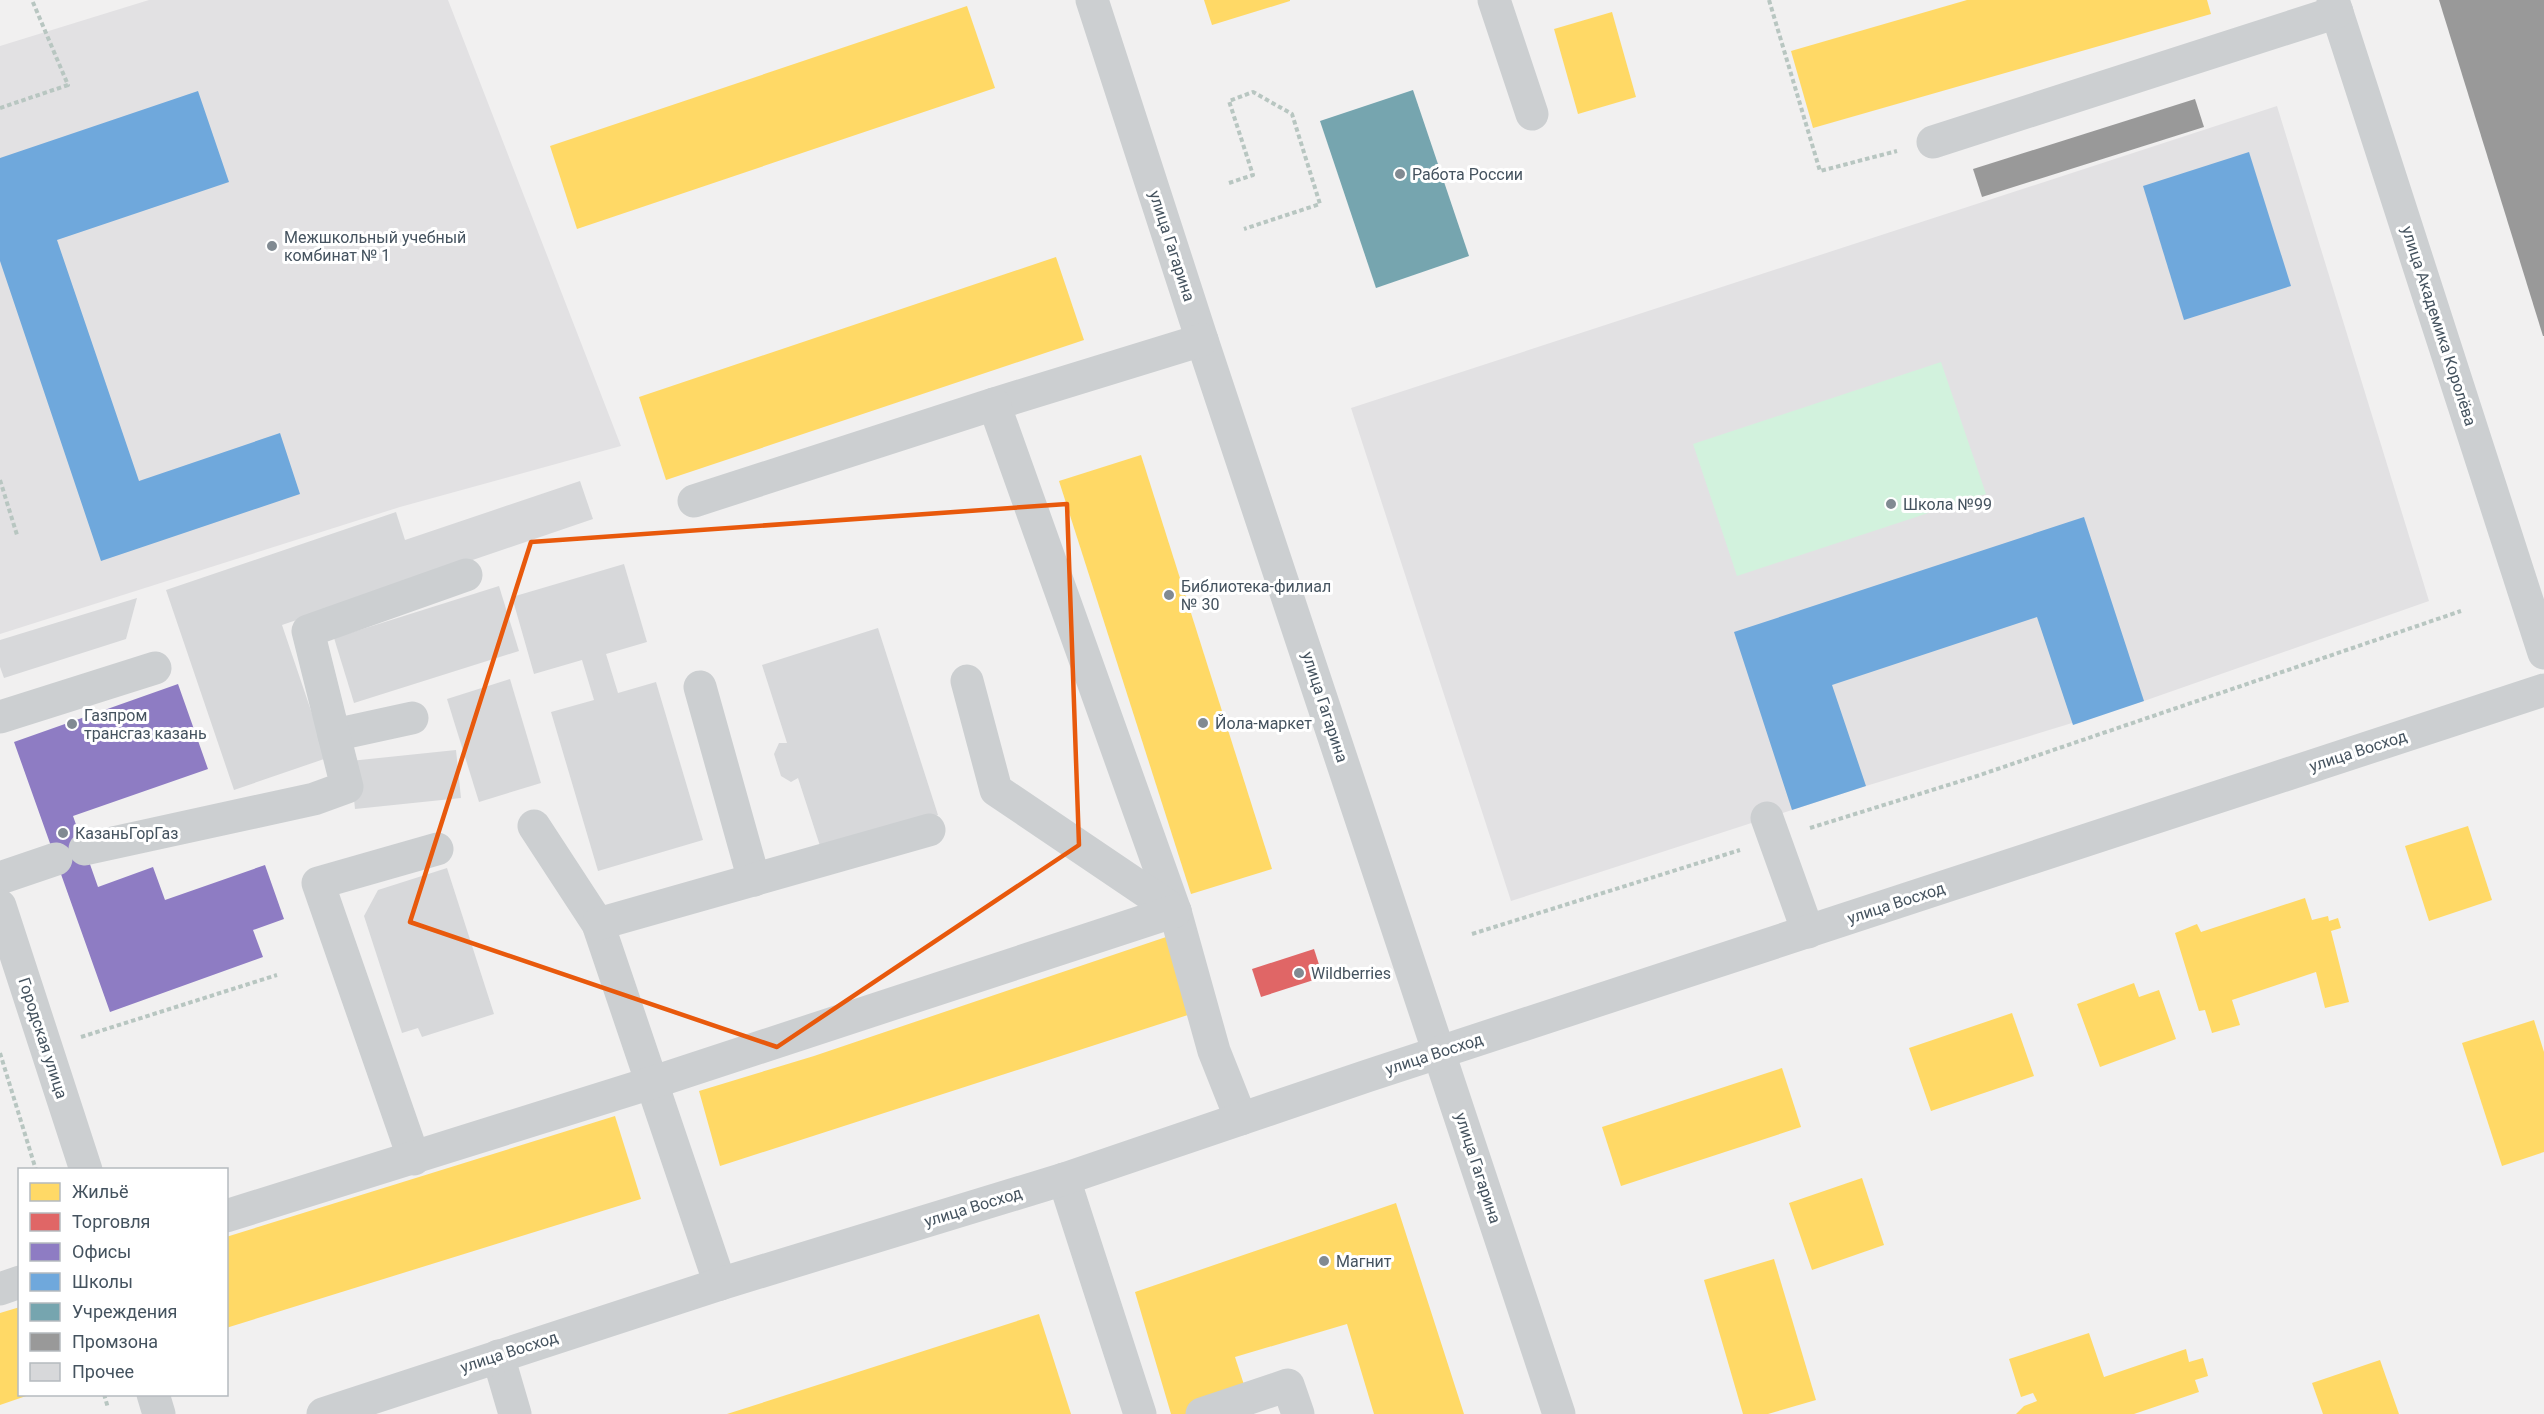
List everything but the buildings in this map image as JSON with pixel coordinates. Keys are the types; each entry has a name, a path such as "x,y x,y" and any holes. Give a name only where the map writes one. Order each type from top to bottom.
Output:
{"street":[{"name":"улица Гагарина","path":"1092,0 1202,340 1559,1414"},
{"path":"1494,0 1532,114"},
{"path":"1933,142 2335,6"},
{"name":"улица Академика Королёва","path":"2335,6 2544,653"},
{"path":"694,501 994,404 1202,340"},
{"path":"994,404 1175,910 1214,1052 1241,1119"},
{"path":"0,878 70,854 314,799 347,787 308,631 465,576"},
{"path":"0,717 155,668"},
{"path":"967,681 996,790 1175,910"},
{"path":"700,687 753,880"},
{"name":"улица Восход","path":"323,1414 720,1284 1064,1179 1439,1052 2544,690"},
{"path":"334,735 412,718"},
{"path":"534,826 598,924 720,1284"},
{"path":"1771,828 1808,932"},
{"path":"598,924 929,830"},
{"path":"414,1159 318,883 437,849"},
{"name":"Городская улица","path":"0,906 6,943 46,1048 85,1168"},
{"path":"228,1215 651,1083 1175,910"},
{"path":"1064,1179 1140,1414"},
{"path":"0,1288 18,1283"},
{"path":"498,1356 515,1414"},
{"path":"1202,1414 1288,1385 1298,1414"},
{"path":"153,1396 159,1414"}],"path":[{"path":"0,108 68,85 32,0"},
{"path":"1769,0 1820,171 1933,142"},
{"path":"1229,183 1253,175 1229,101 1253,92 1292,114 1320,204 1244,229"},
{"path":"0,480 17,535"},
{"path":"1472,934 1771,828 1977,776 2461,611"},
{"path":"46,1048 278,975"},
{"path":"0,1053 35,1168"},
{"path":"104,1396 108,1408"}],"highlighted area":[{"path":"1067,504 1079,845 777,1047 410,922 531,542"}],"shaded area":[{"name":"Межшкольный учебный комбинат № 1","path":"149,0 448,0 621,446 400,507 0,634 0,46"},
{"name":"Школа №99","path":"2277,106 2429,601 2144,701 1866,786 1511,901 1351,408"}],"green space":[{"path":"1941,362 1986,494 1737,576 1693,444"}],"place":[{"name":"Работа России","path":"1400,174"},
{"name":"Межшкольный учебный комбинат № 1","path":"272,246"},
{"name":"Школа №99","path":"1891,504"},
{"name":"Библиотека-филиал № 30","path":"1169,595"},
{"name":"Йола-маркет","path":"1203,723"},
{"name":"Газпром трансгаз казань","path":"72,724"},
{"name":"КазаньГорГаз","path":"63,833"},
{"name":"Wildberries","path":"1299,973"},
{"name":"Магнит","path":"1324,1261"}]}
